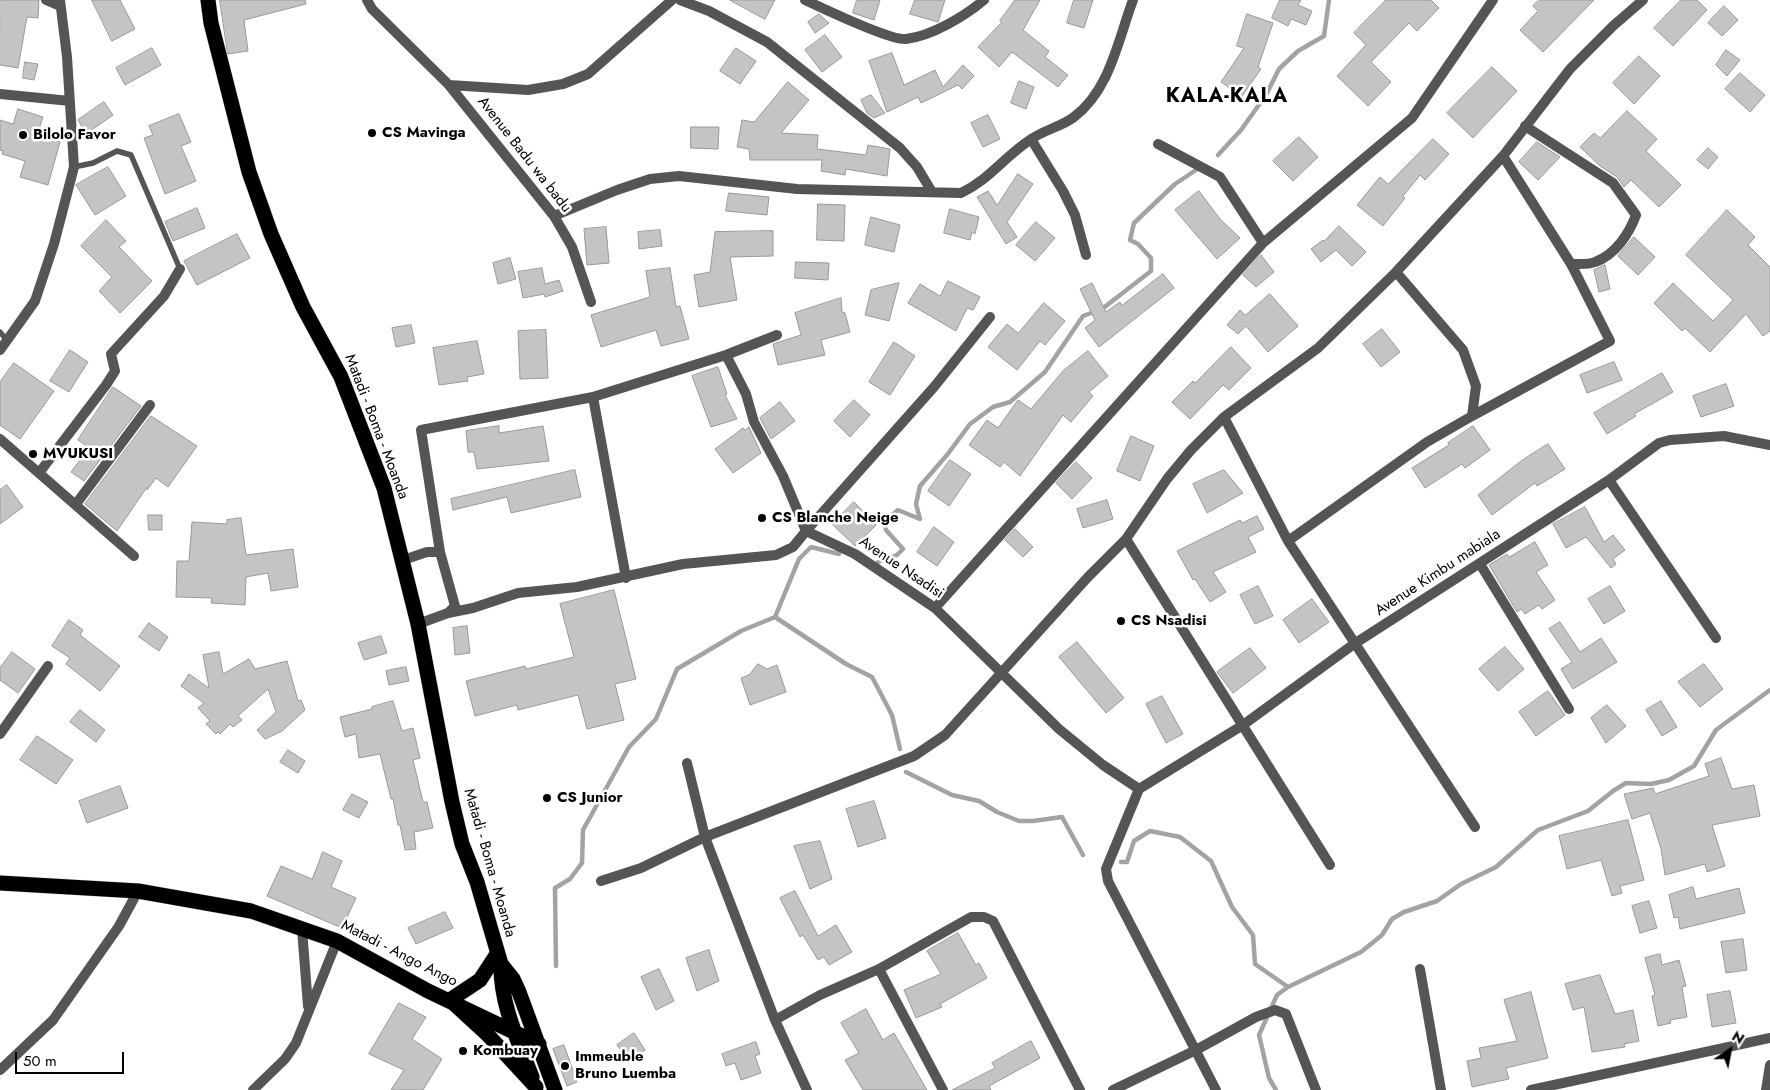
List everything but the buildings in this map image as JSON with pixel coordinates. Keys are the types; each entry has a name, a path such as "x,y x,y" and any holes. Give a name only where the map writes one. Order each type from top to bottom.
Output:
{"highway":[{"name":"Matadi - Boma - Moanda","path":"208,0 211,23 256,190 271,234 304,307 341,377 384,488 418,624 452,802 462,844 477,882 499,959 501,981 514,1032 536,1089"},
{"name":"Matadi - Ango Ango","path":"0,883 138,891 252,911 337,941 428,991 539,1044"},
{"name":"Matadi - Boma - Moanda","path":"499,959 513,979 519,992 555,1090"},
{"path":"499,959 480,980 450,1000 487,1034 536,1089"}],"street":[{"path":"0,350 35,301 54,244 74,166 70,101 60,3 46,0"},
{"name":"Avenue Badu wa badu","path":"367,0 372,9 449,85 554,216 572,247 591,302"},
{"path":"449,85 528,90 563,84 588,74 672,0"},
{"path":"680,0 709,11 767,42 900,148 917,167 932,192"},
{"path":"805,0 852,21 904,39 956,22 963,13 984,0"},
{"path":"554,216 641,182 679,176 797,189 962,193 974,187 1030,139 1074,117 1091,99 1108,70 1133,0"},
{"path":"936,608 1263,243 1412,118 1493,0"},
{"path":"601,881 641,868 705,837 914,756 945,736 1004,673 1088,577 1126,539 1167,479 1191,450 1224,417 1318,348 1396,272 1503,156 1570,69 1613,26 1644,0"},
{"path":"0,94 70,101"},
{"path":"1525,126 1613,183 1636,215 1631,229 1606,256 1594,263 1571,264"},
{"path":"1030,139 1064,191 1075,215 1086,255"},
{"path":"1158,144 1220,177 1263,243"},
{"path":"1288,541 1427,442 1610,341 1571,264 1503,156"},
{"path":"39,473 106,386 115,371 111,354 164,296 180,269"},
{"path":"1396,272 1463,350 1476,386 1472,416"},
{"path":"418,624 448,613 473,608 518,593 577,587 626,578 683,564 776,556 793,547 934,388 990,317"},
{"path":"448,613 455,606 440,552 421,430 593,397 726,355 777,336"},
{"path":"726,355 746,394 754,422 783,476 806,531"},
{"path":"593,397 626,578"},
{"path":"76,504 150,405"},
{"path":"1224,417 1288,541 1476,827"},
{"name":"Avenue Kimbu mabiala","path":"1139,789 1244,725 1354,644 1609,480 1658,443 1670,440 1724,436 1770,445"},
{"path":"0,439 134,556"},
{"path":"1609,480 1716,638"},
{"name":"Avenue Nsadisi","path":"806,531 855,554 936,608 1059,729 1102,765 1139,789"},
{"path":"1126,539 1330,865"},
{"path":"403,560 427,552 440,552"},
{"path":"1480,564 1570,709"},
{"path":"0,734 48,666"},
{"path":"687,763 705,837 775,1020 807,1090"},
{"path":"1139,789 1106,869 1108,881 1216,1090"},
{"path":"0,1070 53,1020 119,926 138,891"},
{"path":"775,1020 820,995 879,969 971,917 984,917 993,921 1080,1090"},
{"path":"302,929 308,1010"},
{"path":"253,1090 285,1060 303,1032 308,1010 337,941"},
{"path":"879,969 943,1090"},
{"path":"1420,969 1442,1090"},
{"path":"1113,1090 1196,1050 1256,1017 1275,1010 1286,1014 1316,1090"},
{"path":"1531,1090 1770,1038"},
{"path":"1766,1090 1770,1065"}],"lane":[{"path":"74,166 93,163 117,151 131,155 180,269"},
{"path":"0,332 7,340"}],"waterway":[{"path":"1218,155 1241,130 1266,95 1279,69 1298,51 1324,36 1329,0"},
{"path":"878,562 897,555 903,549 886,530 884,522 898,510 920,519 916,504 920,486 947,455 970,424 993,407 1010,402 1045,372 1083,316 1102,309 1151,271 1151,258 1138,244 1130,240 1134,223 1175,184 1199,168"},
{"path":"775,617 799,559 811,547 839,554"},
{"path":"556,966 555,888 570,879 582,863 583,830 629,747 656,719 677,669 741,631 775,617 846,664 872,677 892,715 900,749"},
{"path":"1276,1090 1269,1078 1259,1035 1277,995 1288,987 1361,952 1382,935 1392,919 1404,912 1437,901 1461,884 1496,867 1538,830 1588,811 1626,783 1651,784 1669,780 1694,766 1716,730 1770,690"},
{"path":"906,772 952,795 979,801 997,812 1019,821 1062,817 1083,855"},
{"path":"1121,862 1127,862 1134,841 1150,831 1180,837 1211,861 1232,907 1253,935 1255,964 1288,987"}],"place":[{"name":"CS Mavinga","path":"372,133"},
{"name":"Bilolo Favor","path":"23,135"},
{"name":"MVUKUSI","path":"33,454"},
{"name":"CS Blanche Neige","path":"762,518"},
{"name":"CS Nsadisi","path":"1121,621"},
{"name":"CS Junior","path":"547,798"},
{"name":"Kombuay","path":"463,1051"},
{"name":"Immeuble Bruno Luemba","path":"565,1066"}],"district":[{"name":"KALA-KALA","path":"1227,97"}]}
